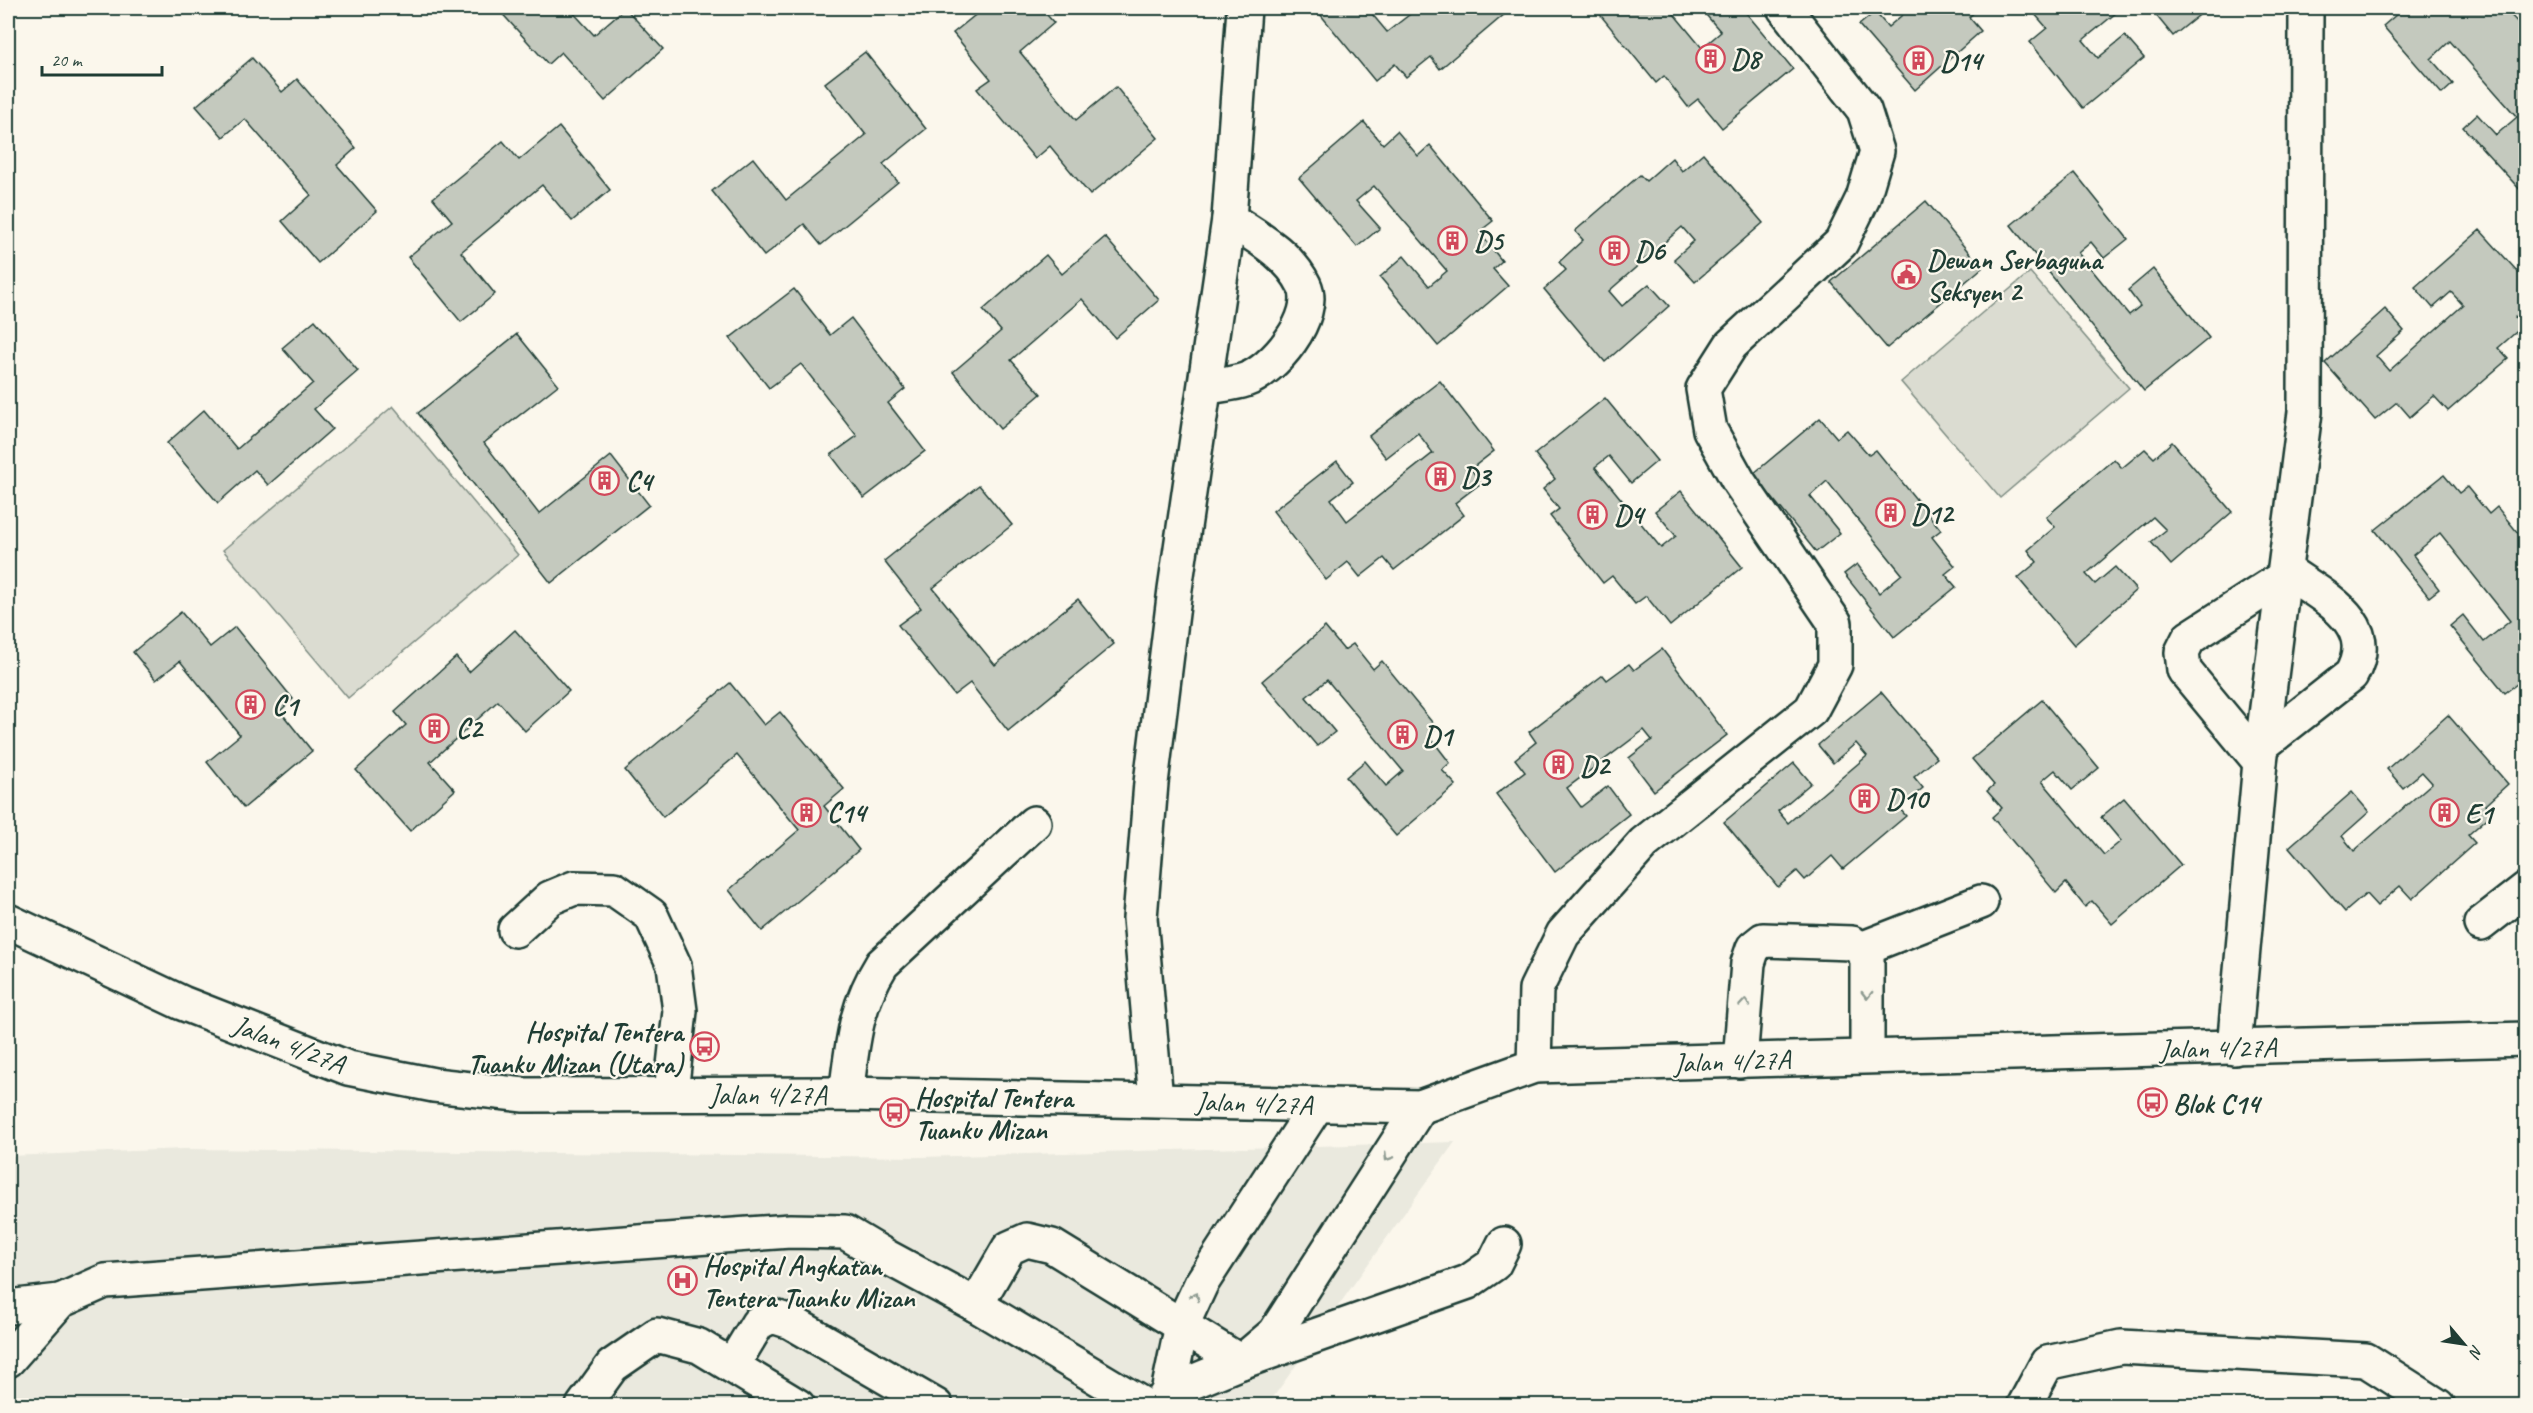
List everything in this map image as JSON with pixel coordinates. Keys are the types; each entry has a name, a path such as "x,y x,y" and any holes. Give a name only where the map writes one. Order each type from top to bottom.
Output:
{"street":[{"path":"1156,1100 1140,918 1151,783 1175,590 1229,219 1244,8"},
{"path":"1534,1066 1536,989 1563,934 1644,843 1811,710 1835,665 1835,623 1739,482 1710,430 1703,389 1731,345 1841,243 1863,198 1877,151 1864,110 1784,8"},
{"path":"2234,1048 2261,754 2306,412 2306,8"},
{"path":"1204,388 1247,380 1273,362 1294,337 1306,311 1306,288 1291,264 1272,247 1229,219"},
{"path":"2261,754 2351,675 2359,662 2359,637 2349,616 2285,573"},
{"path":"2261,754 2184,670 2182,652 2189,638 2285,573"},
{"path":"846,1094 858,1012 867,987 882,964 1034,823"},
{"path":"515,930 550,898 574,888 614,889 651,915 674,965 680,1011 671,1093"},
{"path":"2481,924 2526,889"},
{"path":"1861,949 1981,902"},
{"name":"Jalan 4/27A","path":"8,921 182,1003 348,1068 434,1085 524,1095 846,1094 1420,1107 1534,1066 1740,1061 1867,1055 2526,1040"},
{"path":"1740,1061 1748,963 1752,948 1763,940 1852,943 1861,949 1867,958 1867,1055"},
{"path":"1158,1401 1182,1325 1201,1284 1317,1105"},
{"path":"1241,1362 1275,1333 1420,1107"},
{"path":"8,1307 60,1301 105,1281 790,1231 846,1232 887,1257 1158,1401"},
{"path":"976,1305 1009,1248 1028,1240 1052,1246 1241,1362"},
{"path":"1158,1401 1241,1362 1468,1282 1494,1264 1504,1244"},
{"path":"8,1360 60,1301"},
{"path":"732,1366 758,1323 772,1316 791,1322 936,1406"},
{"path":"583,1406 612,1366 657,1335 699,1346 798,1406"},
{"path":"2025,1406 2047,1363 2121,1347 2366,1360 2438,1406"}],"shaded area":[{"path":"2030,272 2129,388 2000,498 1901,382"},
{"path":"393,406 518,555 348,698 223,550"},
{"name":"Hospital Angkatan Tentera Tuanku Mizan","path":"1455,1142 1267,1406 8,1405 8,1156 184,1149 921,1157"}],"building":[{"path":"497,8 569,8 594,35 625,8 663,49 605,101 561,52 548,64"},
{"path":"984,8 1041,8 1054,23 1020,52 1076,120 1116,87 1158,138 1090,195 1050,146 1035,159 977,89 991,79 953,33"},
{"path":"1315,8 1367,8 1387,32 1418,8 1512,8 1440,69 1431,57 1406,77 1395,64 1375,81"},
{"name":"D8","path":"1601,8 1669,8 1702,48 1721,32 1700,8 1742,8 1793,69 1722,128 1698,99 1688,107 1664,76 1656,83 1597,11"},
{"name":"D14","path":"1905,8 1979,8 1969,17 1981,31 1915,90 1859,25 1875,12 1888,27 1908,10"},
{"path":"2039,8 2122,8 2083,40 2098,58 2125,36 2144,58 2083,108 2030,42 2047,28 2033,12"},
{"path":"2150,8 2208,8 2173,36"},
{"path":"2404,8 2493,8 2496,10 2504,8 2526,31 2526,191 2523,193 2463,127 2477,114 2496,135 2517,117 2450,41 2431,59 2453,84 2442,94 2383,26"},
{"path":"865,52 926,129 883,164 898,182 821,245 804,224 764,256 712,191 753,158 786,200 866,135 825,83"},
{"path":"252,58 282,92 297,79 356,148 337,165 377,211 318,263 282,221 311,195 245,119 223,137 196,106"},
{"name":"D5","path":"1364,122 1383,144 1397,131 1418,156 1430,145 1493,221 1479,232 1502,261 1493,269 1508,286 1438,346 1380,277 1404,256 1429,286 1447,271 1374,186 1356,201 1380,228 1357,247 1299,178"},
{"path":"559,127 610,190 572,221 542,185 461,252 495,294 461,322 408,257 452,221 433,198 503,141 519,160"},
{"name":"D6","path":"1703,153 1763,223 1695,282 1674,259 1694,241 1682,227 1609,291 1622,306 1649,284 1669,306 1605,362 1544,289 1566,270 1559,262 1583,240 1575,231 1640,175 1646,181 1672,158 1682,171"},
{"path":"2075,173 2128,239 2104,258 2091,242 2078,253 2129,315 2140,306 2128,290 2153,269 2209,338 2144,391 2011,225"},
{"name":"Dewan Serbaguna Seksyen 2","path":"1926,201 1982,268 1887,348 1831,282"},
{"path":"2480,230 2526,281 2526,308 2515,317 2523,326 2498,348 2508,359 2448,411 2434,396 2410,417 2397,402 2375,420 2325,363 2385,309 2404,331 2376,356 2389,371 2463,305 2451,292 2433,308 2415,287"},
{"path":"1105,237 1159,300 1115,338 1082,299 1011,360 1041,394 1000,429 953,372 1001,331 983,310 1046,255 1062,274"},
{"path":"794,289 830,335 851,318 905,389 888,403 925,451 864,498 831,455 857,436 801,364 769,388 730,338"},
{"path":"315,320 358,371 314,409 332,429 268,485 255,470 218,503 167,443 204,410 237,449 313,383 282,348"},
{"name":"C4","path":"517,334 558,385 484,443 539,514 611,456 649,505 551,583 418,413"},
{"name":"D3","path":"1440,381 1494,451 1471,469 1481,483 1455,503 1464,515 1394,570 1384,558 1360,577 1348,562 1326,580 1273,511 1337,461 1353,482 1331,499 1347,521 1433,453 1418,433 1386,458 1369,436"},
{"name":"D4","path":"1605,398 1657,461 1631,483 1609,456 1595,467 1661,548 1676,536 1655,511 1681,491 1742,567 1670,626 1646,596 1635,604 1612,576 1603,583 1550,516 1559,509 1543,489 1555,479 1535,454"},
{"name":"D12","path":"1820,418 1837,438 1847,430 1869,455 1876,450 1941,530 1932,537 1955,566 1945,574 1956,587 1894,637 1844,574 1857,564 1879,593 1902,574 1827,481 1810,496 1840,533 1816,552 1753,474"},
{"path":"2172,442 2232,512 2171,565 2151,542 2166,530 2153,517 2086,574 2095,584 2115,567 2136,590 2074,645 2018,578 2037,562 2028,550 2055,527 2046,517 2114,459 2122,468 2145,449 2154,458"},
{"path":"2444,475 2459,493 2467,487 2489,514 2497,507 2526,543 2526,677 2505,693 2450,626 2463,615 2484,642 2510,621 2440,533 2413,555 2439,589 2429,597 2375,530"},
{"path":"979,485 1012,525 933,588 995,665 1078,599 1114,644 1008,731 970,683 954,695 898,625 921,608 884,561"},
{"name":"C1","path":"181,612 210,647 235,627 293,699 280,711 312,751 244,808 207,762 240,735 180,661 156,680 133,652"},
{"name":"D1","path":"1325,627 1344,650 1353,644 1373,669 1382,661 1436,727 1430,737 1450,763 1442,770 1456,785 1396,836 1346,777 1365,761 1386,786 1403,771 1327,680 1306,697 1335,732 1317,746 1262,681"},
{"name":"C2","path":"515,630 569,691 525,731 498,701 430,762 455,790 410,831 356,770 406,725 395,712 456,657 469,672"},
{"name":"D2","path":"1662,649 1727,735 1654,791 1629,758 1652,740 1644,730 1567,788 1581,807 1608,786 1629,814 1555,872 1496,794 1525,772 1515,759 1536,742 1529,732 1603,675 1607,680 1629,664 1634,670"},
{"name":"C14","path":"730,683 764,725 780,712 844,789 824,806 859,850 762,931 729,890 799,830 737,755 663,817 625,770"},
{"name":"D10","path":"1881,692 1937,758 1914,777 1923,788 1899,808 1906,816 1843,869 1832,856 1805,880 1797,871 1778,887 1724,822 1794,763 1811,783 1778,811 1788,823 1867,756 1856,743 1833,763 1818,745"},
{"path":"2042,700 2099,768 2072,790 2055,770 2042,781 2104,855 2121,841 2101,817 2124,798 2181,865 2112,924 2092,901 2085,907 2066,883 2056,893 1992,817 2002,808 1987,791 1994,785 1972,759"},
{"name":"E1","path":"2448,715 2508,784 2485,805 2492,814 2468,835 2475,843 2412,899 2400,886 2377,906 2366,894 2345,912 2289,847 2352,792 2369,812 2342,836 2354,851 2432,783 2422,772 2403,788 2387,769"}],"place":[{"name":"D8","path":"1710,58"},
{"name":"D14","path":"1919,60"},
{"name":"D5","path":"1453,240"},
{"name":"D6","path":"1614,250"},
{"name":"Dewan Serbaguna Seksyen 2","path":"1906,275"},
{"name":"D3","path":"1440,476"},
{"name":"C4","path":"605,481"},
{"name":"D12","path":"1890,513"},
{"name":"D4","path":"1593,514"},
{"name":"C1","path":"251,705"},
{"name":"C2","path":"435,728"},
{"name":"D1","path":"1402,735"},
{"name":"D2","path":"1559,765"},
{"name":"D10","path":"1865,798"},
{"name":"C14","path":"806,812"},
{"name":"E1","path":"2444,813"},
{"name":"Hospital Tentera Tuanku Mizan (Utara)","path":"704,1047"},
{"name":"Blok C14","path":"2152,1103"},
{"name":"Hospital Tentera Tuanku Mizan","path":"894,1113"},
{"name":"Hospital Angkatan Tentera Tuanku Mizan","path":"682,1281"}]}
